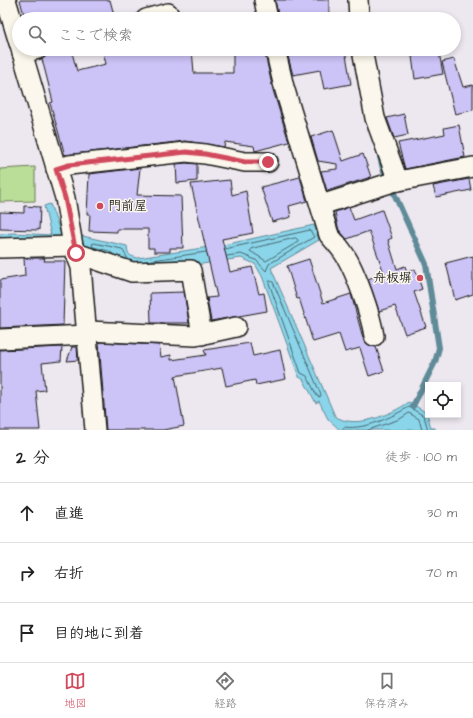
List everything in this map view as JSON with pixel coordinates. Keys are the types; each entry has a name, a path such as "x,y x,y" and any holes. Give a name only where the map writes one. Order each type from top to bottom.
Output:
{"street":[{"path":"6,0 12,15"},
{"path":"264,0 267,12"},
{"path":"358,0 359,12"},
{"path":"27,56 65,198 74,249 81,267 88,333 95,430"},
{"path":"277,56 284,87 329,235 343,252 350,264 372,325 374,336"},
{"path":"363,56 375,118 398,181"},
{"path":"56,169 69,165 186,152 205,154 245,162 268,162"},
{"path":"320,205 398,181 473,168"},
{"path":"0,248 74,249 132,272 191,270 202,335"},
{"path":"0,339 88,333 195,336 236,327"}],"green space":[{"path":"35,167 35,201 0,202 0,169"}],"water":[{"path":"50,204 60,231 127,246 130,255 138,258 228,244 314,225 319,240 271,268 335,416 352,422 362,421 393,412 409,402 425,412 425,418 428,418 431,428 435,428 435,430 340,430 328,419 319,401 316,403 303,379 299,377 262,276 255,264 241,258 195,265 132,270 108,255 0,244 0,234 13,233 51,235 44,206"}],"building":[{"path":"20,0 110,0 113,12 23,12"},
{"path":"275,0 329,0 329,12 278,12"},
{"path":"46,56 73,56 77,71 106,64 104,56 193,56 194,73 233,73 233,56 266,56 273,90 289,142 255,151 254,146 225,142 224,147 185,141 65,155 50,103 53,102 42,59"},
{"path":"288,56 346,56 351,84 324,89 320,70 293,75"},
{"path":"412,56 440,56 443,74 415,79"},
{"path":"454,59 463,87 473,85 473,110 455,114 442,62"},
{"path":"404,114 408,135 394,138 387,118"},
{"path":"459,125 465,157 405,169 398,143 445,134 444,128"},
{"path":"333,130 343,161 363,154 371,177 327,191 321,171 337,169 337,164 318,161 311,137"},
{"path":"176,164 197,164 197,181 177,183"},
{"path":"140,168 137,195 181,196 183,248 170,248 170,252 154,252 154,248 148,248 148,229 117,229 117,232 89,231 90,214 87,214 89,174"},
{"path":"300,177 307,201 289,206 291,217 272,222 261,187"},
{"path":"469,179 471,190 436,197 433,186"},
{"path":"230,180 232,195 246,191 253,233 222,239 230,272 252,267 259,294 264,293 267,311 211,321 207,298 217,297 191,184"},
{"path":"24,206 40,207 39,230 0,229 0,212 24,213"},
{"path":"349,207 354,220 382,210 392,238 388,240 397,269 405,266 407,272 415,269 422,289 414,292 426,327 405,334 395,306 379,311 368,279 384,273 369,231 347,239 339,230 335,212"},
{"path":"473,256 473,294 455,300 446,263"},
{"path":"24,258 45,258 44,261 65,261 63,325 0,328 0,280 25,276"},
{"path":"309,259 323,303 351,294 363,338 370,346 376,347 384,371 369,376 360,348 345,352 339,334 313,342 299,298 297,299 287,266"},
{"path":"184,292 189,323 151,323 150,293"},
{"path":"99,342 159,345 161,357 171,355 171,360 206,355 204,350 250,343 253,356 280,350 286,379 256,385 255,380 226,386 222,368 175,376 184,426 163,430 106,430"},
{"path":"62,347 61,361 42,363 45,390 36,391 40,430 0,430 0,350"},
{"path":"72,347 77,347 78,360 67,361"}],"waterway":[{"path":"380,157 383,169 426,264 439,348 435,362 413,406"}],"place":[{"name":"門前屋","path":"100,206"},
{"name":"舟板塀","path":"420,278"}],"route":[{"path":"76,253 73,246 65,198 56,169 69,165 186,152 205,154 245,162 268,162"}]}
